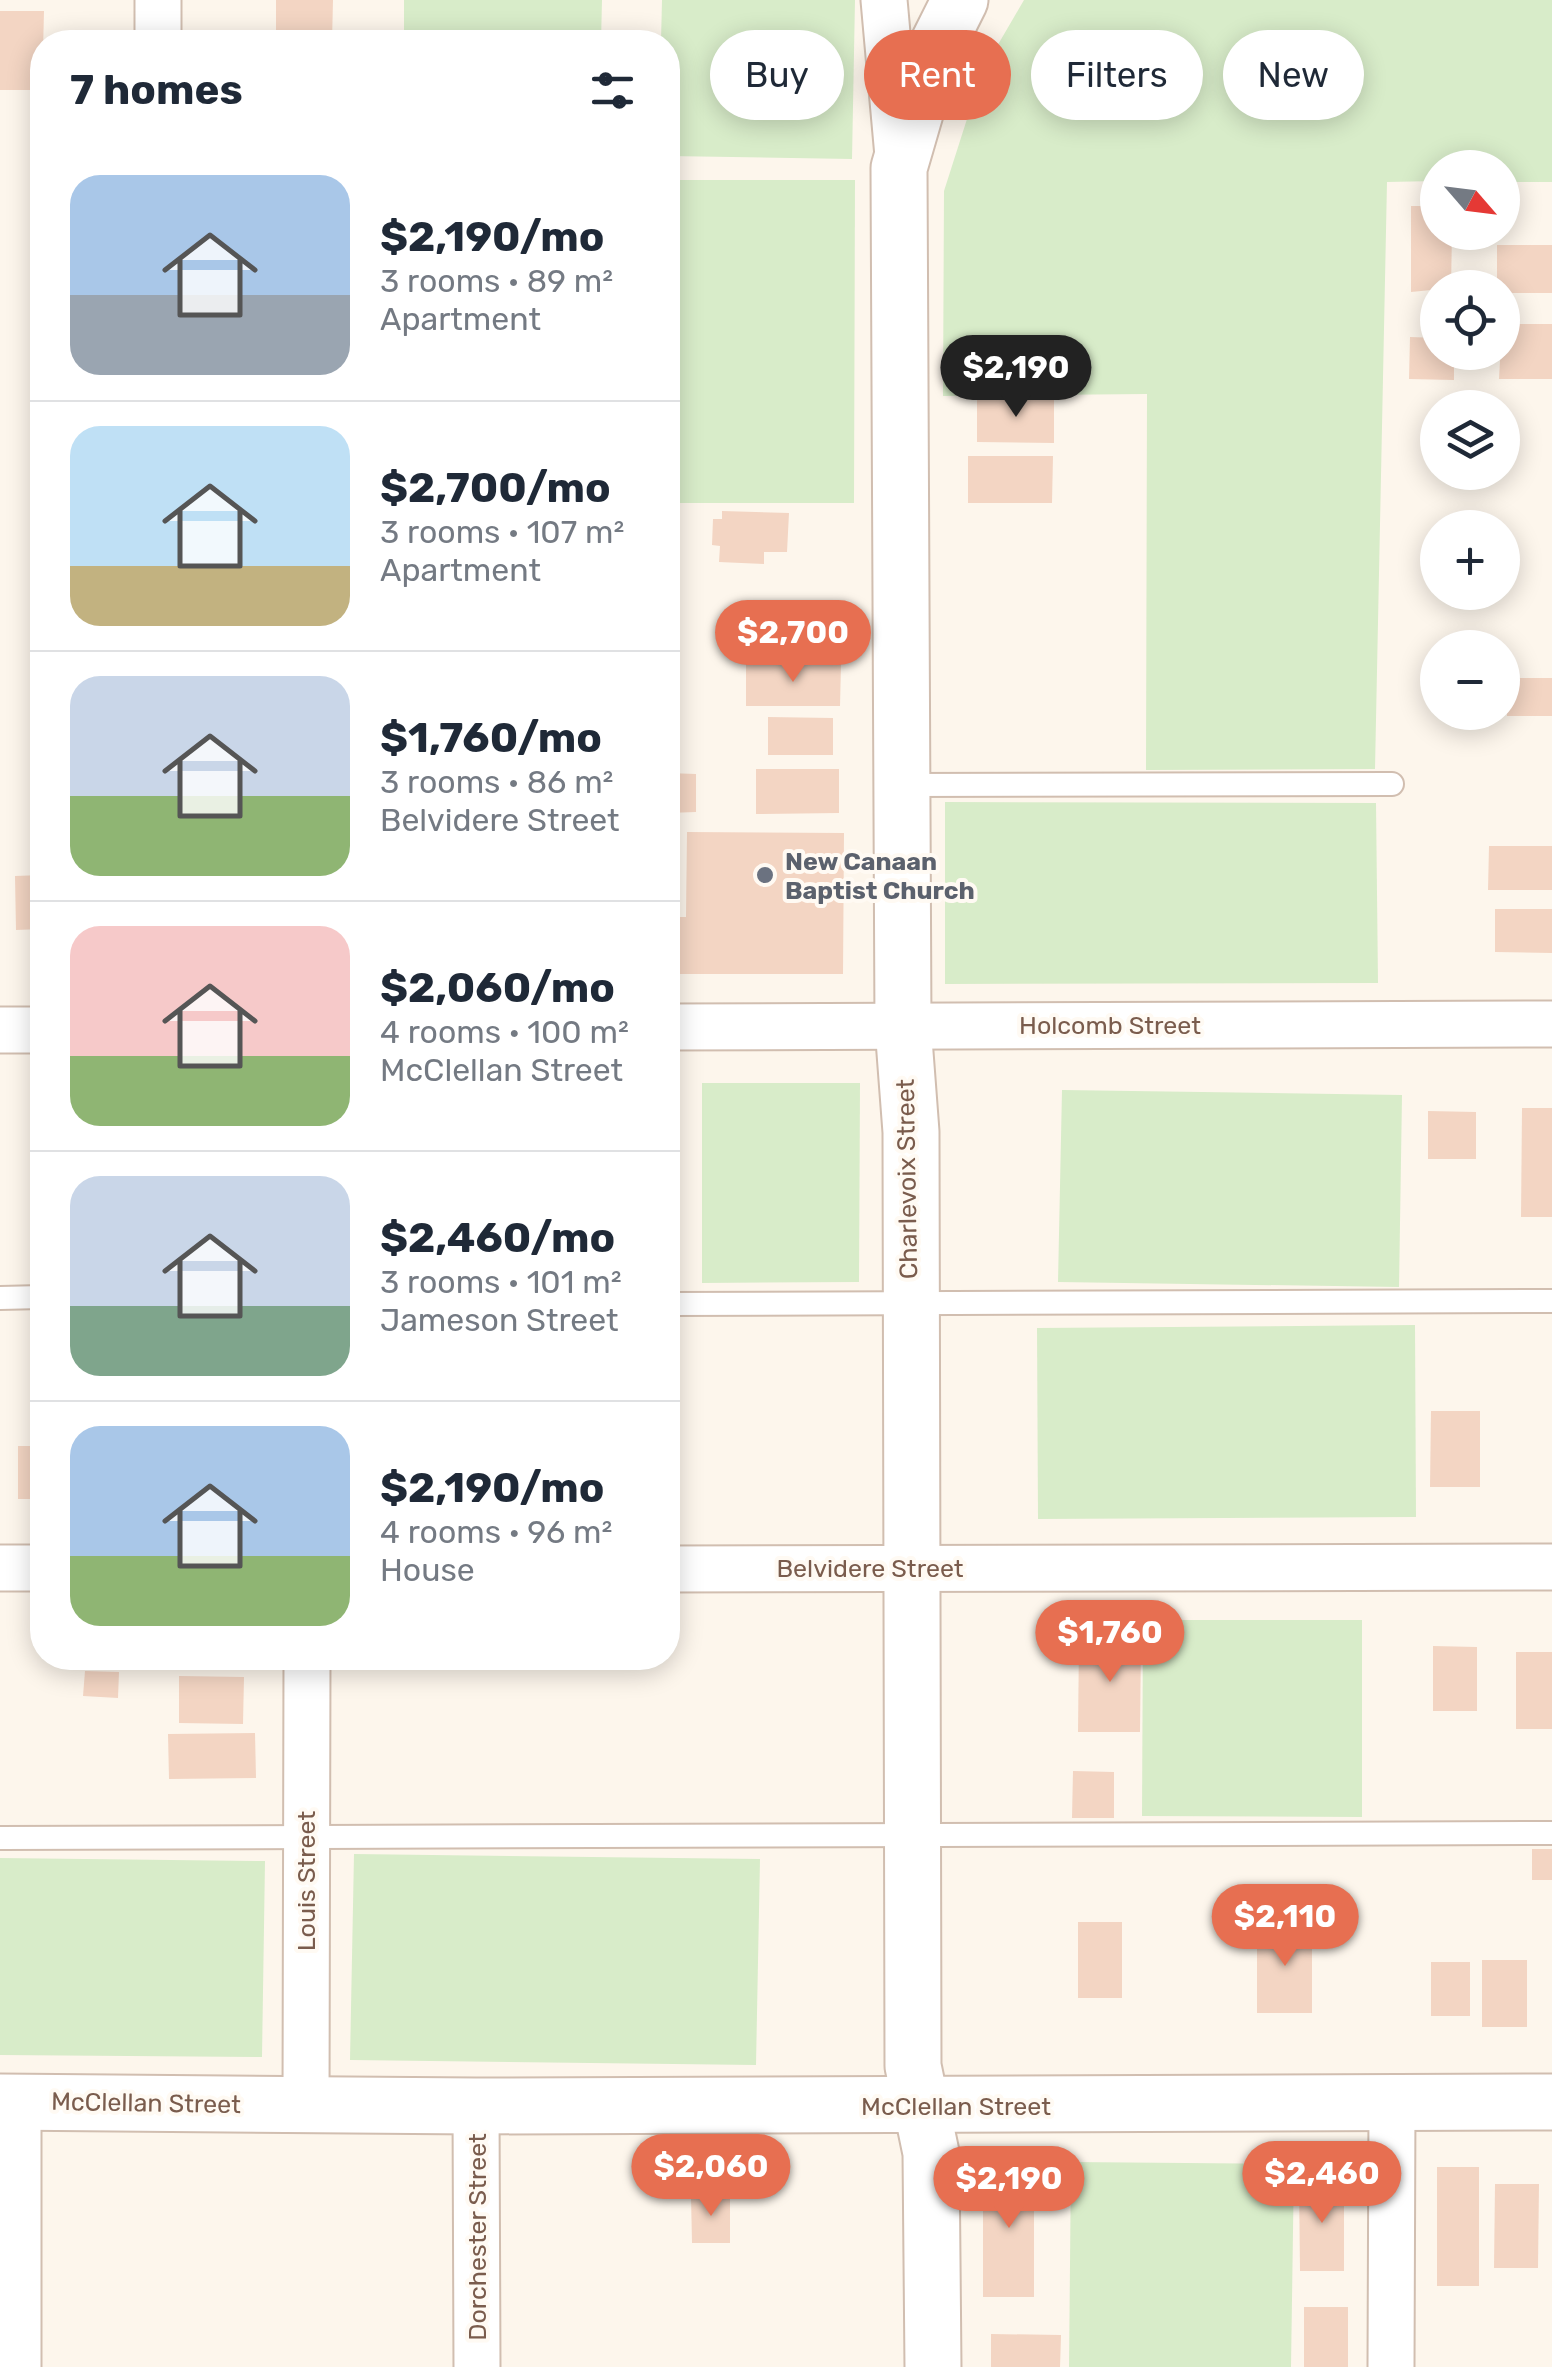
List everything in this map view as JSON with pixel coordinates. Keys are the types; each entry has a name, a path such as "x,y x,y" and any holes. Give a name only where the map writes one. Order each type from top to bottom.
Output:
{"street":[{"path":"158,0 158,30"},
{"path":"884,0 899,168"},
{"name":"Charlevoix Street","path":"933,2367 932,2153 913,2066 911,1132 902,1026 899,168 931,58 960,0"},
{"name":"Holcomb Street","path":"680,1027 1552,1024"},
{"path":"0,1030 30,1030"},
{"name":"Belvidere Street","path":"680,1569 1552,1567"},
{"path":"0,1568 30,1568"},
{"name":"Louis Street","path":"306,2105 307,1670"},
{"path":"9,2102 18,2367"},
{"name":"McClellan Street","path":"9,2102 476,2106 1552,2102"},
{"path":"1392,2104 1392,2367"},
{"name":"Dorchester Street","path":"476,2106 477,2367"}],"lane":[{"path":"902,784 1392,784"},
{"path":"0,1298 30,1297"},
{"path":"680,1304 1552,1301"},
{"path":"0,1838 1552,1833"}],"green space":[{"path":"404,0 602,0 601,30 404,30"},
{"path":"662,0 855,0 852,159 680,156 680,30 661,30"},
{"path":"1024,0 1552,0 1552,182 1520,182 1520,150 1420,150 1420,181 1387,182 1375,769 1146,770 1147,394 943,396 944,191 967,120 1011,120 1011,30 1006,30"},
{"path":"680,180 855,180 854,503 680,503"},
{"path":"945,802 1376,803 1378,983 945,984"},
{"path":"702,1083 860,1083 859,1282 702,1283"},
{"path":"1062,1090 1402,1095 1399,1287 1058,1282"},
{"path":"1415,1325 1416,1517 1038,1519 1037,1328"},
{"path":"1143,1620 1362,1620 1362,1817 1142,1816"},
{"path":"354,1854 760,1859 756,2065 350,2060"},
{"path":"0,1858 265,1861 262,2057 0,2055"},
{"path":"1071,2162 1294,2164 1291,2367 1069,2367"}],"building":[{"path":"276,0 333,0 332,30 276,30"},
{"path":"0,11 44,11 44,30 30,30 30,90 0,90"},
{"path":"1411,206 1420,206 1420,250 1452,250 1451,270 1420,270 1420,291 1411,292"},
{"path":"1552,245 1552,293 1520,293 1520,270 1497,270 1497,250"},
{"path":"1520,324 1552,324 1552,379 1499,379 1499,370 1520,370"},
{"path":"1410,337 1420,337 1420,370 1454,370 1454,380 1409,379"},
{"path":"977,397 1054,397 1054,443 977,442"},
{"path":"968,456 1053,456 1052,503 968,503"},
{"path":"722,511 789,513 787,552 764,552 764,564 719,562 720,546 712,545 713,519 722,519"},
{"path":"757,615 838,615 838,657 756,656"},
{"path":"746,663 841,664 840,706 746,706"},
{"path":"1520,678 1552,678 1552,716 1520,716"},
{"path":"768,717 833,718 833,755 768,755"},
{"path":"756,769 839,769 839,813 756,814"},
{"path":"680,773 696,774 696,812 680,813"},
{"name":"New Canaan Baptist Church","path":"687,832 844,833 843,974 680,974 680,917 686,917"},
{"path":"1489,846 1552,846 1552,890 1488,890"},
{"path":"30,875 30,929 16,930 15,876"},
{"path":"1495,909 1552,909 1552,953 1495,952"},
{"path":"1522,1108 1552,1108 1552,1217 1521,1217"},
{"path":"1428,1111 1476,1112 1476,1159 1428,1159"},
{"path":"1431,1411 1480,1411 1480,1487 1430,1487"},
{"path":"18,1446 30,1446 30,1499 18,1499"},
{"path":"1079,1638 1141,1638 1140,1732 1078,1732"},
{"path":"1433,1646 1477,1647 1477,1711 1433,1711"},
{"path":"1516,1652 1552,1652 1552,1729 1516,1729"},
{"path":"85,1671 119,1672 118,1698 83,1696"},
{"path":"179,1676 244,1677 243,1724 179,1723"},
{"path":"255,1733 256,1778 169,1779 168,1734"},
{"path":"1073,1771 1114,1772 1114,1818 1072,1818"},
{"path":"1532,1849 1552,1849 1552,1880 1532,1880"},
{"path":"1078,1922 1122,1922 1122,1998 1078,1998"},
{"path":"1312,1924 1312,2013 1257,2013 1257,1925"},
{"path":"1482,1960 1527,1960 1527,2027 1482,2027"},
{"path":"1431,1962 1470,1962 1470,2016 1431,2016"},
{"path":"983,2166 1034,2166 1034,2297 983,2297"},
{"path":"1437,2167 1479,2167 1479,2286 1437,2286"},
{"path":"1299,2182 1344,2182 1344,2271 1300,2271"},
{"path":"1495,2184 1539,2184 1538,2268 1494,2268"},
{"path":"691,2196 730,2196 730,2243 692,2243"},
{"path":"1304,2307 1348,2307 1348,2367 1304,2367"},
{"path":"991,2334 1061,2335 1060,2367 991,2367"}],"place":[{"name":"New Canaan Baptist Church","path":"765,875"}]}
